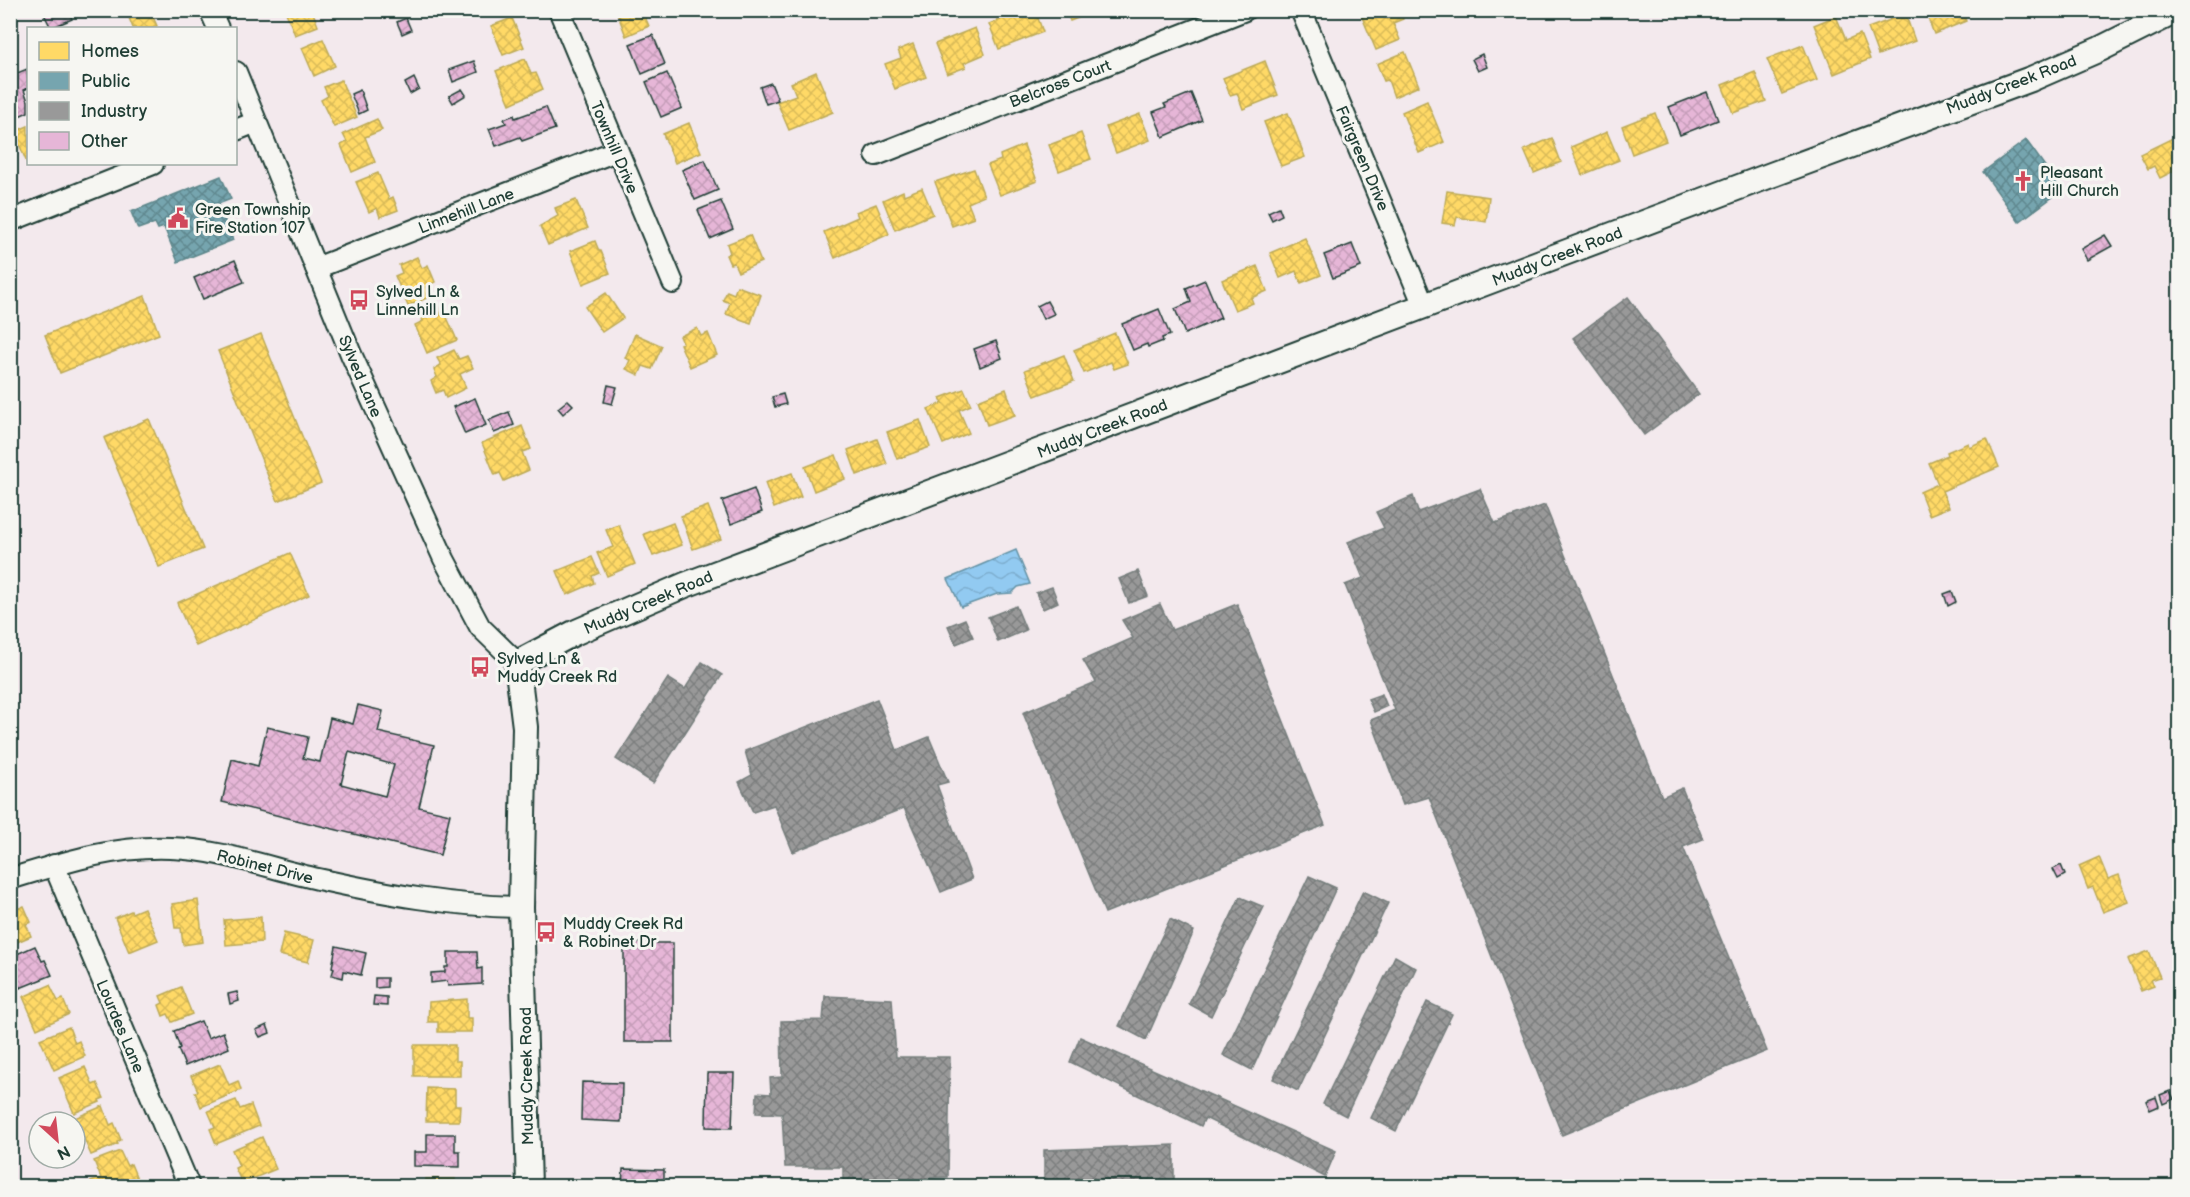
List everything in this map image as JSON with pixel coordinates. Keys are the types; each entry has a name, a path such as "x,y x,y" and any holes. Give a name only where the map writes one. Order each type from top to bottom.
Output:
{"street":[{"path":"210,10 218,27"},
{"name":"Townhill Drive","path":"559,10 673,283"},
{"name":"Belcross Court","path":"876,155 1245,10"},
{"name":"Fairgreen Drive","path":"1301,10 1424,306"},
{"name":"Muddy Creek Road","path":"529,1186 521,907 525,727 517,663 574,633 685,585 2031,78 2100,49 2178,10"},
{"name":"Sylved Lane","path":"237,74 351,354 444,559 480,627 517,663"},
{"path":"237,130 256,122"},
{"name":"Linnehill Lane","path":"316,268 616,151"},
{"path":"10,221 150,165"},
{"name":"Robinet Drive","path":"10,879 93,855 133,849 169,848 205,851 317,879 421,900 482,907 521,907"},
{"name":"Lourdes Lane","path":"54,865 189,1186"}],"water":[{"path":"1016,550 1030,584 1018,587 1012,593 997,594 961,607 948,579"}],"building: Homes":[{"path":"126,10 150,10 157,26 155,27 133,27"},
{"path":"285,10 312,10 318,26 295,35"},
{"path":"616,10 642,10 649,26 626,36"},
{"path":"1026,10 1035,10 1043,32 999,49 989,24"},
{"path":"1066,10 1094,10 1094,12 1070,21"},
{"path":"1359,10 1400,10 1403,19 1393,23 1400,40 1376,50"},
{"path":"1886,10 1904,10 1915,41 1878,55 1868,28 1890,20"},
{"path":"1925,10 1962,10 1966,21 1934,34"},
{"path":"1836,16 1846,40 1860,34 1870,59 1834,74 1814,25"},
{"path":"512,18 524,47 503,55 491,26"},
{"path":"975,28 985,54 964,63 966,67 947,74 935,44"},
{"path":"323,39 335,66 314,76 302,48"},
{"path":"913,44 926,77 895,89 885,64 901,58 898,50"},
{"path":"1803,45 1817,80 1782,94 1767,59"},
{"path":"1405,52 1419,86 1394,97 1388,80 1384,81 1377,64"},
{"path":"525,59 531,74 536,73 543,89 510,104 496,71"},
{"path":"1265,61 1278,95 1243,109 1237,93 1230,95 1223,78"},
{"path":"816,72 833,112 789,130 777,102 796,95 791,83"},
{"path":"1755,72 1766,101 1733,113 1722,85"},
{"path":"341,80 357,117 334,127 321,100 328,96 324,87"},
{"path":"1427,101 1444,142 1419,153 1402,112"},
{"path":"1288,113 1305,157 1281,166 1264,122"},
{"path":"1655,113 1666,141 1632,154 1622,126"},
{"path":"1140,114 1150,140 1116,153 1106,127"},
{"path":"377,119 382,130 365,137 375,162 352,172 341,145 347,142 343,134"},
{"path":"689,123 701,152 675,163 663,134"},
{"path":"27,126 27,163 14,132"},
{"path":"1607,132 1619,160 1582,175 1571,147"},
{"path":"1081,133 1091,159 1059,171 1049,145"},
{"path":"2177,136 2180,141 2180,168 2160,178 2154,166 2148,169 2140,154"},
{"path":"1552,138 1561,162 1534,173 1524,150"},
{"path":"1024,145 1037,181 1000,195 988,165 1001,160 1000,155"},
{"path":"974,169 984,196 968,203 974,218 952,226 935,182"},
{"path":"378,173 389,199 393,197 398,210 380,217 377,208 369,212 356,182"},
{"path":"922,188 933,214 895,230 883,200 903,191 904,195"},
{"path":"1447,191 1489,197 1486,222 1457,217 1455,225 1442,223"},
{"path":"576,200 588,228 548,245 540,226 558,216 555,208"},
{"path":"876,204 889,234 835,258 824,232 858,217 856,212"},
{"path":"750,235 761,262 738,272 734,263 730,264 726,255 730,253 727,244"},
{"path":"1305,238 1321,275 1301,283 1296,271 1280,278 1270,253"},
{"path":"595,241 610,273 583,284 570,251"},
{"path":"417,257 422,268 428,265 435,282 425,287 429,297 408,306 395,276 402,273 399,265"},
{"path":"1257,266 1267,291 1251,298 1253,303 1235,310 1222,280"},
{"path":"737,286 761,295 751,323 726,314 730,303 723,300 727,291 734,294"},
{"path":"606,293 623,318 602,332 585,307"},
{"path":"145,296 159,334 60,373 45,335"},
{"path":"437,305 441,315 445,313 457,340 427,353 415,325 423,321 419,313"},
{"path":"697,328 701,336 708,333 717,355 690,367 680,344 683,343 680,336"},
{"path":"1115,333 1128,364 1114,369 1111,362 1084,373 1074,350"},
{"path":"261,334 321,483 278,501 218,351"},
{"path":"635,334 662,346 652,369 643,366 639,375 626,369 630,360 625,358"},
{"path":"454,350 459,359 467,356 473,368 460,374 466,388 446,398 443,390 436,393 431,381 437,377 434,369 441,365 437,358"},
{"path":"1064,355 1074,381 1035,396 1025,370"},
{"path":"964,389 971,405 959,410 969,433 943,444 928,409 943,403 940,398"},
{"path":"1006,389 1015,415 987,425 978,400"},
{"path":"149,419 203,549 159,567 104,438"},
{"path":"920,420 930,447 897,459 887,432"},
{"path":"522,426 531,449 522,452 529,470 504,481 500,473 495,475 482,443"},
{"path":"877,439 887,464 857,475 848,450"},
{"path":"1987,439 1999,467 1942,491 1949,507 1929,515 1920,492 1938,484 1929,463 1968,443 1969,447"},
{"path":"836,455 845,479 814,491 805,467"},
{"path":"792,473 801,497 774,508 765,483"},
{"path":"708,506 721,539 693,549 681,516"},
{"path":"673,523 682,545 653,556 644,534"},
{"path":"619,525 635,564 607,576 597,553 613,547 606,530"},
{"path":"290,553 309,595 196,646 177,603"},
{"path":"592,557 599,573 592,576 594,583 567,595 557,571"},
{"path":"2099,857 2108,879 2119,875 2129,902 2103,912 2093,887 2088,889 2079,866"},
{"path":"198,900 203,942 183,945 181,928 175,928 172,904"},
{"path":"24,906 31,922 26,924 31,936 10,945 10,912"},
{"path":"144,908 158,940 129,952 115,918"},
{"path":"261,917 262,942 226,945 224,920"},
{"path":"284,933 314,940 308,962 279,955"},
{"path":"2149,951 2160,977 2151,980 2154,986 2141,991 2128,959"},
{"path":"50,985 58,1001 63,999 69,1014 37,1029 23,997"},
{"path":"181,987 192,1014 172,1022 168,1014 163,1016 159,1005 163,1003 160,996"},
{"path":"467,999 467,1018 472,1018 472,1032 438,1032 438,1022 428,1022 429,1002"},
{"path":"69,1027 75,1043 79,1041 85,1056 54,1070 40,1039"},
{"path":"414,1045 455,1045 455,1061 460,1061 460,1076 414,1076"},
{"path":"220,1064 229,1085 238,1081 241,1090 201,1107 195,1092 198,1091 191,1076"},
{"path":"85,1067 93,1085 97,1083 104,1098 81,1110 73,1110 59,1078"},
{"path":"427,1088 455,1089 455,1105 460,1105 459,1121 426,1121"},
{"path":"236,1100 240,1109 251,1105 259,1126 216,1144 210,1129 215,1127 208,1111"},
{"path":"103,1106 110,1125 114,1123 121,1140 117,1142 118,1144 91,1155 87,1146 87,1113"},
{"path":"262,1137 276,1169 242,1183 235,1168 239,1166 232,1150"},
{"path":"120,1151 127,1166 131,1164 138,1181 127,1186 90,1186 88,1183 101,1178 94,1161"},
{"path":"426,1179 455,1179 455,1186 426,1186"}],"building: Public":[{"name":"Pleasant Hill Church","path":"2026,140 2062,190 2019,222 1983,172"},
{"name":"Green Township Fire Station 107","path":"221,176 231,199 218,204 233,240 178,262 164,227 158,229 155,223 138,229 131,212"}],"building: Industry":[{"path":"1628,297 1699,394 1644,435 1573,338"},
{"path":"1480,489 1495,523 1545,505 1662,797 1682,788 1703,839 1683,847 1767,1051 1562,1135 1429,797 1403,805 1371,720 1395,710 1345,585 1363,578 1348,542 1384,528 1376,512 1413,496 1418,512"},
{"path":"1138,571 1148,596 1129,603 1119,579"},
{"path":"1052,587 1058,602 1043,609 1036,593"},
{"path":"1160,604 1172,630 1237,604 1325,825 1105,913 1023,713 1096,682 1083,660 1133,638 1122,620"},
{"path":"1016,606 1026,630 998,642 988,617"},
{"path":"965,619 973,637 956,644 948,626"},
{"path":"702,662 722,675 653,783 616,759 668,678 685,689"},
{"path":"1382,694 1387,706 1374,712 1368,699"},
{"path":"877,699 897,750 929,737 948,782 937,785 972,879 941,892 904,808 793,852 774,805 753,812 739,782 752,775 745,751"},
{"path":"1309,876 1336,888 1252,1070 1223,1055"},
{"path":"1363,891 1388,903 1298,1091 1273,1079"},
{"path":"1240,897 1264,907 1211,1016 1189,1004"},
{"path":"1170,919 1194,931 1146,1040 1119,1026"},
{"path":"1395,956 1416,968 1346,1116 1323,1104"},
{"path":"825,996 892,999 896,1057 950,1057 948,1177 927,1178 926,1186 843,1186 843,1167 785,1167 782,1114 756,1113 757,1093 771,1094 770,1078 782,1077 781,1021 823,1020"},
{"path":"1427,1002 1452,1014 1396,1131 1371,1118"},
{"path":"1080,1037 1336,1151 1325,1177 1205,1118 1201,1126 1070,1062"},
{"path":"1174,1145 1174,1186 1044,1186 1044,1150"}],"building: Other":[{"path":"42,10 68,10 72,19 50,27"},
{"path":"406,18 411,30 402,34 397,22"},
{"path":"653,35 665,64 642,74 630,44"},
{"path":"1482,54 1487,67 1478,71 1472,59"},
{"path":"474,61 478,72 453,82 449,70"},
{"path":"27,69 27,88 24,90 27,98 27,112 10,120 10,76"},
{"path":"667,73 682,108 661,117 646,82"},
{"path":"414,78 419,89 410,94 405,83"},
{"path":"771,83 778,100 766,104 760,87"},
{"path":"462,89 466,95 453,103 449,96"},
{"path":"360,90 367,110 359,114 351,94"},
{"path":"1707,92 1718,120 1680,135 1669,107"},
{"path":"1191,93 1202,120 1163,137 1153,112 1166,107 1164,104"},
{"path":"546,107 555,129 522,141 520,137 496,146 489,129 506,123 504,119 514,115 515,118"},
{"path":"705,160 718,190 695,200 682,170"},
{"path":"721,201 733,229 710,239 698,210"},
{"path":"1279,207 1282,215 1272,220 1268,212"},
{"path":"2105,235 2112,246 2087,260 2081,249"},
{"path":"1352,244 1361,267 1333,278 1324,255"},
{"path":"235,260 244,282 203,299 194,278"},
{"path":"1205,280 1221,318 1185,334 1175,309 1191,302 1186,288"},
{"path":"1047,301 1054,314 1043,319 1037,306"},
{"path":"1159,309 1170,335 1162,338 1163,341 1133,350 1122,324"},
{"path":"996,341 1002,358 980,367 974,349"},
{"path":"608,385 617,387 612,404 604,402"},
{"path":"783,394 786,404 775,407 772,397"},
{"path":"475,398 486,425 465,434 453,407"},
{"path":"568,400 573,405 563,414 558,408"},
{"path":"509,412 514,425 494,433 489,420"},
{"path":"754,489 762,512 731,524 722,501"},
{"path":"1952,591 1956,602 1948,606 1944,594"},
{"path":"358,705 383,711 378,732 434,745 419,807 450,814 440,855 222,802 232,759 258,766 267,727 308,737 303,758 320,762 330,718 353,724","holes":["349,752 394,765 385,796 341,784"]},
{"path":"2061,865 2065,875 2058,879 2053,869"},
{"path":"624,943 673,943 673,1042 624,1042"},
{"path":"35,946 52,975 20,988 16,979 10,982 10,957"},
{"path":"336,946 366,953 361,975 344,971 343,978 332,975"},
{"path":"448,952 477,952 478,969 482,968 482,984 448,986 447,981 431,983 431,973 445,972 445,967 448,967"},
{"path":"375,978 387,978 387,987 375,988"},
{"path":"237,992 239,1001 230,1004 228,994"},
{"path":"374,996 387,997 387,1006 373,1005"},
{"path":"201,1021 208,1038 223,1032 229,1048 185,1066 174,1031"},
{"path":"267,1025 270,1033 260,1037 256,1030"},
{"path":"707,1073 734,1073 732,1128 706,1127"},
{"path":"582,1082 622,1083 621,1122 581,1120"},
{"path":"2170,1091 2174,1099 2163,1104 2160,1095"},
{"path":"2156,1097 2159,1106 2150,1110 2146,1101"},
{"path":"427,1134 455,1134 455,1151 460,1151 460,1167 414,1166 414,1152 427,1152"},
{"path":"623,1169 664,1170 664,1186 622,1186"}],"place":[{"name":"Pleasant Hill Church","path":"2023,181"},
{"name":"Green Township Fire Station 107","path":"178,218"},
{"name":"Sylved Ln & Linnehill Ln","path":"359,300"},
{"name":"Sylved Ln & Muddy Creek Rd","path":"480,667"},
{"name":"Muddy Creek Rd & Robinet Dr","path":"546,932"}]}
